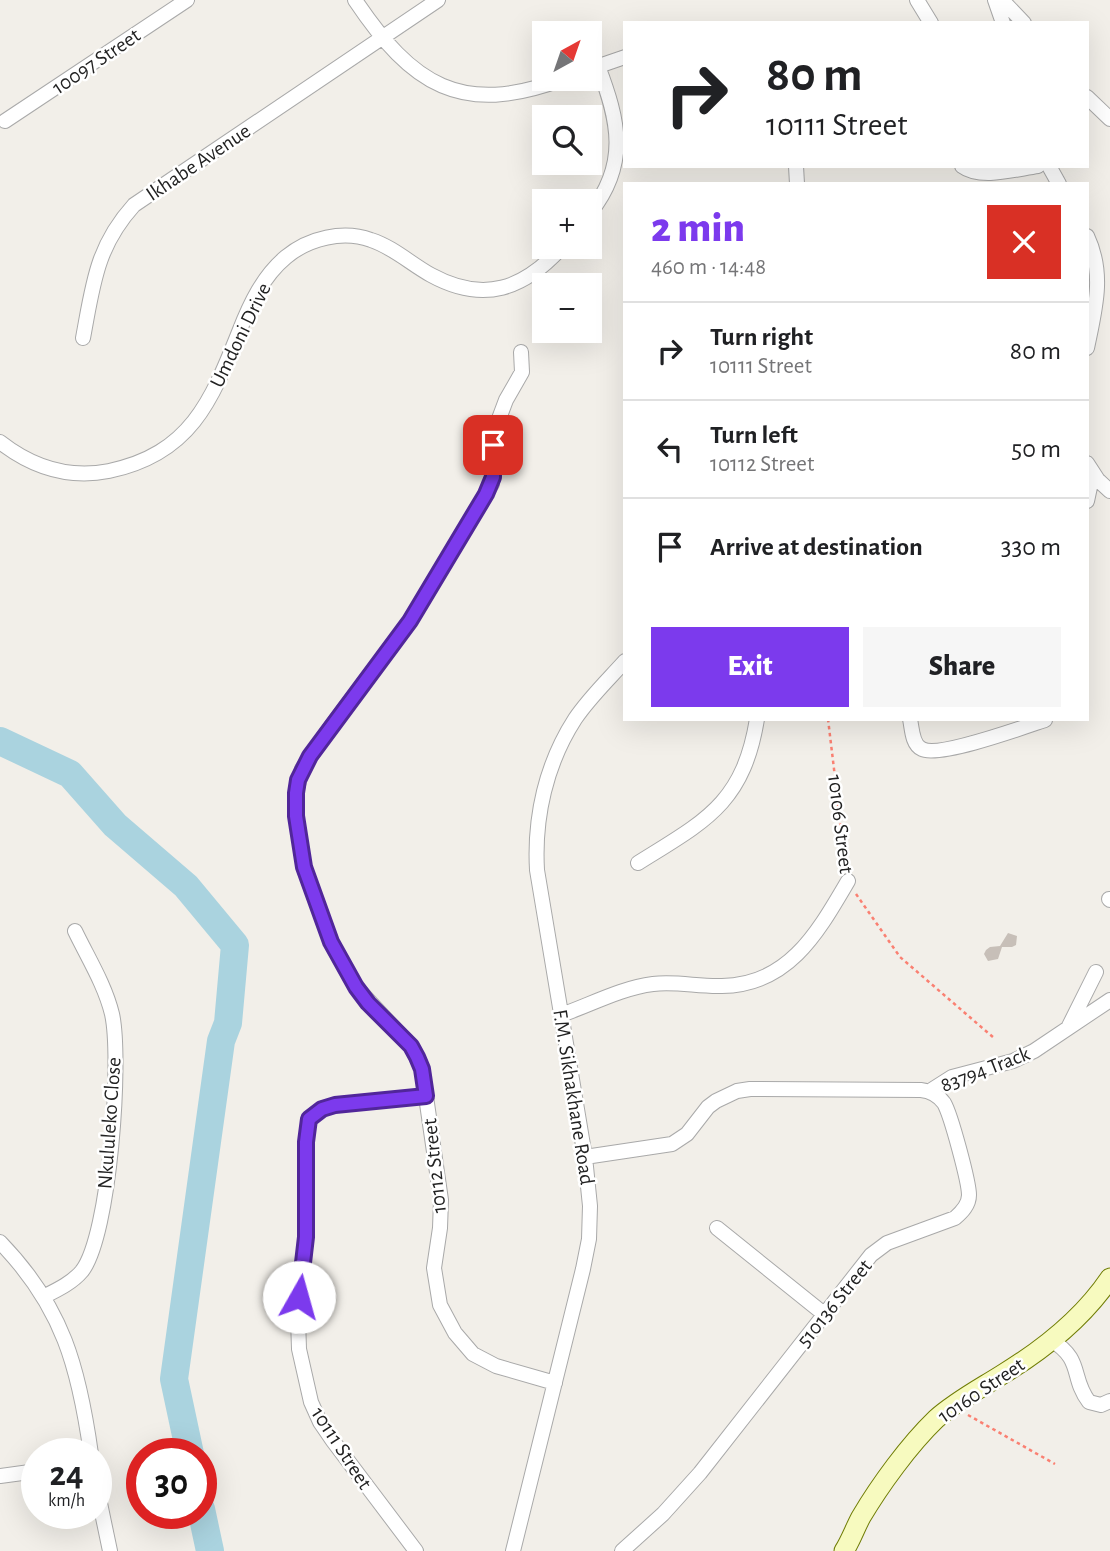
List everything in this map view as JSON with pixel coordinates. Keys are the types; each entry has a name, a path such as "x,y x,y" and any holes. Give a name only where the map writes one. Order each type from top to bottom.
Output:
{"street":[{"name":"10097 Street","path":"5,121 187,0"},
{"path":"355,0 382,38 412,68 455,90 480,94 522,92 532,89"},
{"name":"Ikhabe Avenue","path":"83,338 100,258 113,231 134,205 438,0"},
{"path":"916,0 930,21"},
{"path":"995,0 1002,21"},
{"path":"1002,0 1022,21"},
{"path":"602,64 623,58"},
{"path":"602,84 614,110 617,150 607,188 602,195"},
{"path":"1089,99 1110,119"},
{"path":"965,168 986,172 1021,168"},
{"name":"Umdoni Drive","path":"0,442 36,464 54,471 74,474 100,473 145,462 187,431 203,410 215,389 249,307 267,278 287,257 314,240 356,236 373,240 450,284 489,289 504,288 521,282 538,272 550,259"},
{"path":"1089,240 1099,279 1089,338"},
{"name":"10112 Street","path":"521,352 522,372 506,400 494,432 492,484 410,621 310,756 298,780 296,816 304,867 331,942 356,987 368,1003 411,1046 422,1069 442,1212 434,1268 440,1305 455,1333 472,1354 496,1366 555,1383"},
{"path":"1090,468 1110,491"},
{"name":"F.M. Sikhakhane Road","path":"513,1551 589,1239 590,1206 585,1157 537,870 536,840 545,785 565,736 576,717 623,663"},
{"path":"638,863 697,826 724,803 747,761 757,721"},
{"path":"910,721 915,742 918,747 927,751 956,748 1042,721"},
{"path":"561,1015 649,985 665,983 722,986 743,984 766,976 792,960 812,940 848,881"},
{"name":"Nkululeko Close","path":"43,1297 70,1283 83,1270 90,1257 101,1223 112,1139 112,1016 108,999 75,931"},
{"path":"1066,1030 1096,972"},
{"name":"83794 Track","path":"930,1091 952,1077 1013,1061 1045,1046 1109,1000"},
{"path":"585,1157 673,1144 687,1134 708,1107 737,1091 930,1091"},
{"name":"510136 Street","path":"622,1551 663,1514 700,1473 872,1255 898,1238 955,1218 962,1212 969,1195 966,1181 947,1110 943,1101 930,1091"},
{"name":"10111 Street","path":"416,1551 320,1422 311,1402 299,1349 298,1319 306,1237 306,1142 309,1119 322,1109 335,1105 426,1096"},
{"path":"717,1228 824,1314"},
{"path":"0,1242 43,1297 60,1327 78,1376 88,1438"},
{"name":"10160 Street","path":"844,1551 861,1517 901,1461 941,1416 1032,1356 1085,1309 1110,1278"},
{"path":"1051,1340 1072,1357 1089,1402 1101,1405 1110,1401"},
{"path":"0,1476 21,1473"},
{"path":"105,1529 110,1551"}],"path":[{"name":"10106 Street","path":"828,721 848,881 900,957 994,1038"},
{"path":"941,1416 962,1413 973,1416 1055,1464"}],"building":[{"path":"1008,933 1017,936 1016,945 1002,947 998,959 988,961 984,954 986,950 1000,946"}],"waterway":[{"path":"0,741 70,774 115,825 186,886 235,945 228,1023 221,1041 174,1379 187,1438"},
{"path":"205,1529 210,1551"}],"route":[{"path":"299,1297 306,1237 306,1142 309,1119 322,1109 335,1105 426,1096 422,1069 411,1046 368,1003 341,963 331,942 304,867 300,848 296,816 298,780 310,756 332,725 395,644 492,484 493,445"}]}
